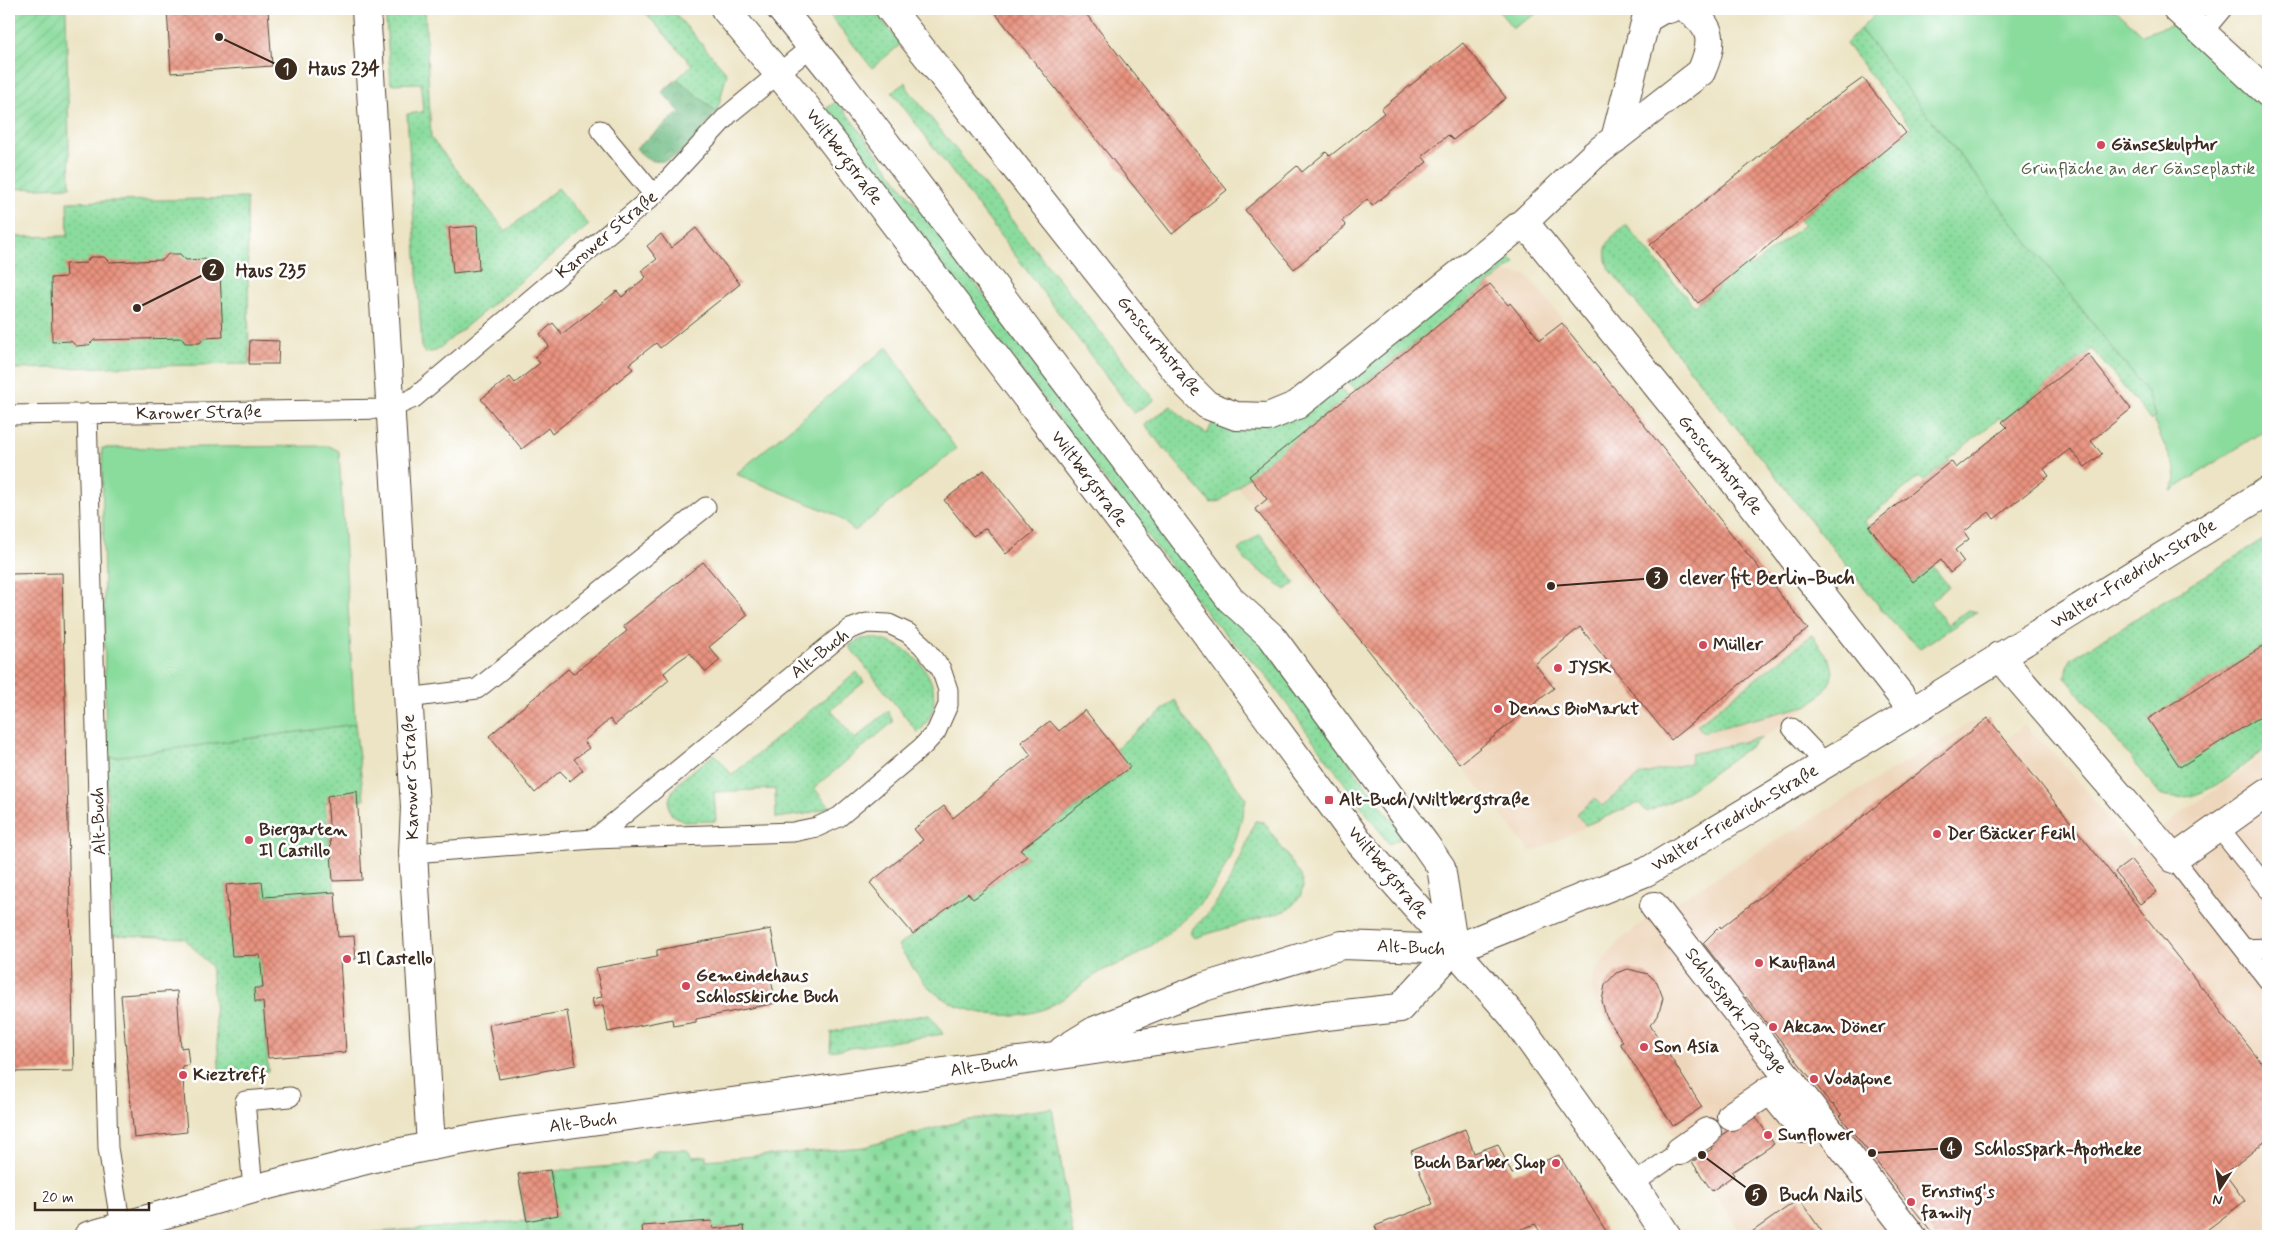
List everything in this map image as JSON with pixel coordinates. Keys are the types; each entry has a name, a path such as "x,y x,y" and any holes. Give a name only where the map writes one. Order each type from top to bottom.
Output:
{"street":[{"name":"Karower Straße","path":"366,9 389,409 415,807 414,853 430,1146"},
{"name":"Wiltbergstraße","path":"725,9 806,107 1192,615 1360,843 1512,1015 1633,1184 1665,1236"},
{"name":"Wiltbergstraße","path":"781,9 812,46 1230,599 1278,645 1425,844 1441,867 1454,949"},
{"name":"Groscurthstraße","path":"890,9 1188,386 1207,405 1236,416 1268,417 1297,405 1524,222 1615,138 1701,72 1708,56 1710,36 1703,19 1687,9"},
{"path":"1615,138 1646,19 1663,9 1669,9"},
{"path":"2177,9 2268,93"},
{"name":"Groscurthstraße","path":"1524,222 1719,463 1914,711"},
{"name":"Walter-Friedrich-Straße","path":"1454,949 1646,872 1914,711 1999,656 2268,491"},
{"path":"1999,656 2174,859 2268,792"},
{"name":"Schlosspark-Passage","path":"1654,906 1912,1236"},
{"name":"Alt-Buch","path":"1054,1056 1094,1031 1177,998 1342,945 1454,949"},
{"name":"Alt-Buch","path":"88,1236 253,1189 382,1156 502,1133 1326,1016 1400,1008 1454,949"},
{"name":"Schlosspark-Passage","path":"1731,1116 1770,1090 1802,1129 1818,1116"},
{"path":"1680,1151 1707,1132"}],"lane":[{"path":"2202,32 2222,9"},
{"name":"Karower Straße","path":"9,415 389,409 414,398 654,196 728,115 812,46"},
{"path":"600,130 654,196"},
{"name":"Alt-Buch","path":"87,413 108,1148 121,1227"},
{"path":"408,698 477,689 706,507"},
{"name":"Alt-Buch","path":"414,853 594,839 793,832 817,826 838,817 922,747 936,732 948,705 948,690 941,669 922,645 908,633 889,624 867,623 850,629 594,839"},
{"path":"1792,728 1826,764"},
{"path":"2219,828 2268,889"},
{"path":"2174,859 2268,980"},
{"path":"2244,949 2268,948"},
{"path":"253,1189 245,1101 290,1097"},
{"path":"1633,1184 1680,1151"}],"shaded area":[{"path":"1503,272 1527,275 1799,612 1796,615 1830,660 1833,671 1831,680 1823,693 1809,705 1678,798 1647,812 1638,803 1531,852 1237,486"},
{"path":"1988,718 2007,740 2024,725 2063,763 2132,848 2268,753 2268,1236 1743,1236 1671,1132 1595,1002 1591,983 1594,973 1619,941 1646,920 1968,724"}],"green space":[{"path":"9,9 66,9 70,187 9,189"},
{"path":"385,9 425,9 431,138 506,231 558,188 589,225 436,351 425,353 422,349 407,114 423,112 421,83 391,84"},
{"path":"642,9 671,9 727,73 717,112 677,79 692,65"},
{"path":"825,9 873,9 901,44 872,68"},
{"path":"1497,9 1544,9 1513,28"},
{"name":"Grünfläche an der Gänseplastik","path":"1880,9 2115,9 2142,35 2173,24 2268,112 2268,428 2171,491 2176,479 2175,469 2154,422 2155,415 2147,392 1860,29"},
{"path":"1860,29 2147,392 2155,415 2151,420 2092,349 2002,421 1999,418 1948,459 1950,461 1923,481 1919,477 1864,521 1913,582 1933,567 1949,586 1930,602 1948,625 1968,610 1977,612 1920,648 1891,621 1608,267 1606,260 1608,243 1626,225 1694,306 1719,287 1718,284 1745,262 1749,268 1804,225 1800,220 1912,128 1846,44"},
{"path":"677,79 717,112 678,155 668,160 647,159 636,148 680,112 662,92"},
{"path":"906,82 908,89 1154,400 1134,413 892,92"},
{"path":"837,101 1210,593 1263,645 1404,837 1389,844 1264,673 1212,620 823,111"},
{"path":"247,198 249,364 9,369 9,237 68,236 67,202"},
{"path":"1511,258 1515,263 1356,390 1347,380 1497,261"},
{"path":"887,347 956,449 855,531 834,514 736,474"},
{"path":"1339,386 1348,396 1220,501 1211,503 1144,425 1171,406 1185,420 1207,434 1214,420"},
{"path":"329,446 339,451 355,724 106,758 102,448"},
{"path":"1260,534 1295,583 1286,590 1246,561 1238,550"},
{"path":"2268,537 2268,643 2149,719 2180,767 2268,711 2268,747 2232,775 2205,791 2177,798 2162,796 2065,677 2067,666 2072,658"},
{"path":"1812,635 1830,660 1833,671 1831,680 1823,693 1809,705 1703,732 1697,725"},
{"path":"872,638 889,642 904,649 917,660 927,673 933,687 934,702 929,718 918,733 849,646 860,639"},
{"path":"857,672 864,682 831,710 855,739 888,711 893,722 814,788 830,807 806,814 776,818 775,789 714,792 716,821 686,822 671,814 670,796 675,787 690,772 715,754 732,775"},
{"path":"1175,700 1181,711 1246,799 1230,857 1214,887 1179,924 1152,945 1126,961 1102,971 1069,995 1035,1012 1005,1015 973,1011 944,999 933,991 919,976 898,946 968,893 973,899 979,895 1027,857 1020,850 1130,768 1115,749"},
{"path":"355,724 364,800 325,803 335,892 264,897 262,883 226,885 232,956 260,955 263,988 254,989 255,1002 263,1002 268,1071 220,1076 211,966 184,938 112,935 106,758"},
{"path":"1763,737 1678,798 1647,812 1639,803 1586,825 1576,814 1595,799 1602,806 1640,775 1690,763 1691,754"},
{"path":"1255,821 1264,822 1301,876 1303,887 1300,897 1288,910 1194,938 1190,933 1192,929 1214,906 1222,893 1237,865"},
{"path":"929,1014 943,1034 830,1051 831,1032"},
{"path":"1052,1108 1073,1236 745,1236 744,1226 713,1229 712,1221 642,1226 643,1236 528,1236 518,1174 636,1164 637,1162 648,1160 656,1150 687,1150 693,1157 706,1156 706,1160 864,1147 962,1121"},
{"path":"527,1221 528,1236 352,1236 352,1234"}],"building":[{"path":"167,9 268,9 272,66 171,73"},
{"path":"992,9 1082,9 1227,190 1172,234"},
{"path":"1463,43 1506,98 1453,140 1448,135 1422,156 1427,162 1372,206 1367,199 1342,221 1346,226 1294,269 1245,210 1297,166 1302,172 1326,152 1330,156 1384,113 1381,109"},
{"path":"1863,78 1906,133 1698,303 1650,245 1807,118"},
{"path":"477,226 479,270 453,273 449,228"},
{"path":"696,228 740,284 660,348 656,343 629,364 633,369 552,434 548,428 522,449 481,399 510,377 515,383 540,363 534,357 549,346 540,334 553,323 562,334 617,291 622,297 646,277 641,271 657,259 647,246 661,234 671,248"},
{"path":"168,254 180,254 186,260 206,259 207,274 220,274 223,337 204,338 200,343 185,343 182,338 94,340 89,345 76,346 71,341 52,342 51,278 66,277 65,264 86,263 90,257 104,257 109,262 163,260"},
{"path":"1490,284 1508,305 1510,303 1540,340 1562,323 1808,629 1671,740 1580,627 1535,664 1554,688 1460,764 1255,509 1267,499 1249,476"},
{"path":"250,340 279,341 278,364 249,364"},
{"path":"2088,354 2131,409 2091,441 2102,454 2085,467 2070,449 2044,469 2049,476 1994,519 1989,512 1964,532 1969,539 1955,550 1964,562 1950,573 1941,560 1913,582 1869,527 1951,461 1956,468 2007,427 2002,422"},
{"path":"984,470 1034,532 1006,554 986,528 973,536 944,500"},
{"path":"703,562 748,615 709,647 720,660 706,672 690,653 677,662 664,673 669,680 615,725 610,719 584,741 589,748 574,759 583,770 570,781 560,771 535,793 489,736 568,669 573,674 627,631 623,626"},
{"path":"62,573 74,1071 9,1072 9,574"},
{"path":"2268,643 2268,712 2180,767 2148,719"},
{"path":"1085,710 1130,767 1020,850 1027,856 979,895 973,899 968,893 913,934 870,883 923,840 914,829 944,806 953,818 1031,755 1021,742 1050,721 1059,731"},
{"path":"1988,718 2268,1071 2268,1139 2225,1174 2245,1201 2199,1236 1935,1236 1840,1116 1842,1115 1746,997 1743,999 1703,943 1720,926 1721,928"},
{"path":"357,791 362,880 333,881 327,796"},
{"path":"2131,860 2157,892 2140,904 2115,872"},
{"path":"262,882 264,897 335,892 338,937 354,936 356,959 340,960 346,1052 268,1058 263,1002 255,1002 254,988 263,988 260,955 232,956 226,885"},
{"name":"Gemeindehaus Schlosskirche Buch","path":"771,929 779,973 770,975 776,1003 696,1019 696,1022 673,1026 672,1019 608,1032 603,1005 594,1007 592,999 602,997 596,968 657,957 657,950"},
{"name":"Son Asia","path":"1628,969 1648,974 1657,982 1663,998 1658,1016 1650,1025 1702,1107 1673,1126 1620,1043 1623,1042 1606,1016 1602,1001 1605,985 1616,973"},
{"path":"177,991 181,1048 187,1047 189,1065 182,1066 187,1132 134,1138 121,995"},
{"path":"567,1011 576,1065 499,1079 489,1025"},
{"path":"1754,1114 1774,1144 1732,1172 1734,1175 1712,1191 1692,1162 1712,1149 1709,1143"},
{"path":"1465,1129 1474,1153 1498,1144 1512,1174 1559,1155 1609,1236 1543,1236 1535,1224 1503,1236 1379,1236 1375,1226 1433,1204 1411,1151"},
{"path":"550,1170 558,1215 527,1221 518,1174"},
{"path":"1799,1199 1825,1236 1746,1236"},
{"path":"712,1221 713,1229 744,1226 745,1236 643,1236 642,1226"}],"place":[{"name":"Haus 234","path":"219,37"},
{"name":"Gänseskulptur","path":"2101,145"},
{"name":"Haus 235","path":"137,308"},
{"name":"clever fit Berlin-Buch","path":"1551,586"},
{"name":"Müller","path":"1703,645"},
{"name":"JYSK","path":"1558,668"},
{"name":"Denns BioMarkt","path":"1498,709"},
{"name":"Alt-Buch/Wiltbergstraße","path":"1329,800"},
{"name":"Der Bäcker Feihl","path":"1937,834"},
{"name":"Biergarten Il Castillo","path":"249,840"},
{"name":"Il Castello","path":"347,959"},
{"name":"Kaufland","path":"1759,963"},
{"name":"Gemeindehaus Schlosskirche Buch","path":"686,986"},
{"name":"Akcan Döner","path":"1773,1027"},
{"name":"Son Asia","path":"1644,1047"},
{"name":"Kieztreff","path":"183,1075"},
{"name":"Vodafone","path":"1814,1079"},
{"name":"Sunflower","path":"1768,1135"},
{"name":"Schlosspark-Apotheke","path":"1872,1153"},
{"name":"Buch Nails","path":"1702,1155"},
{"name":"Buch Barber Shop","path":"1556,1163"},
{"name":"Ernsting's family","path":"1911,1202"}]}
